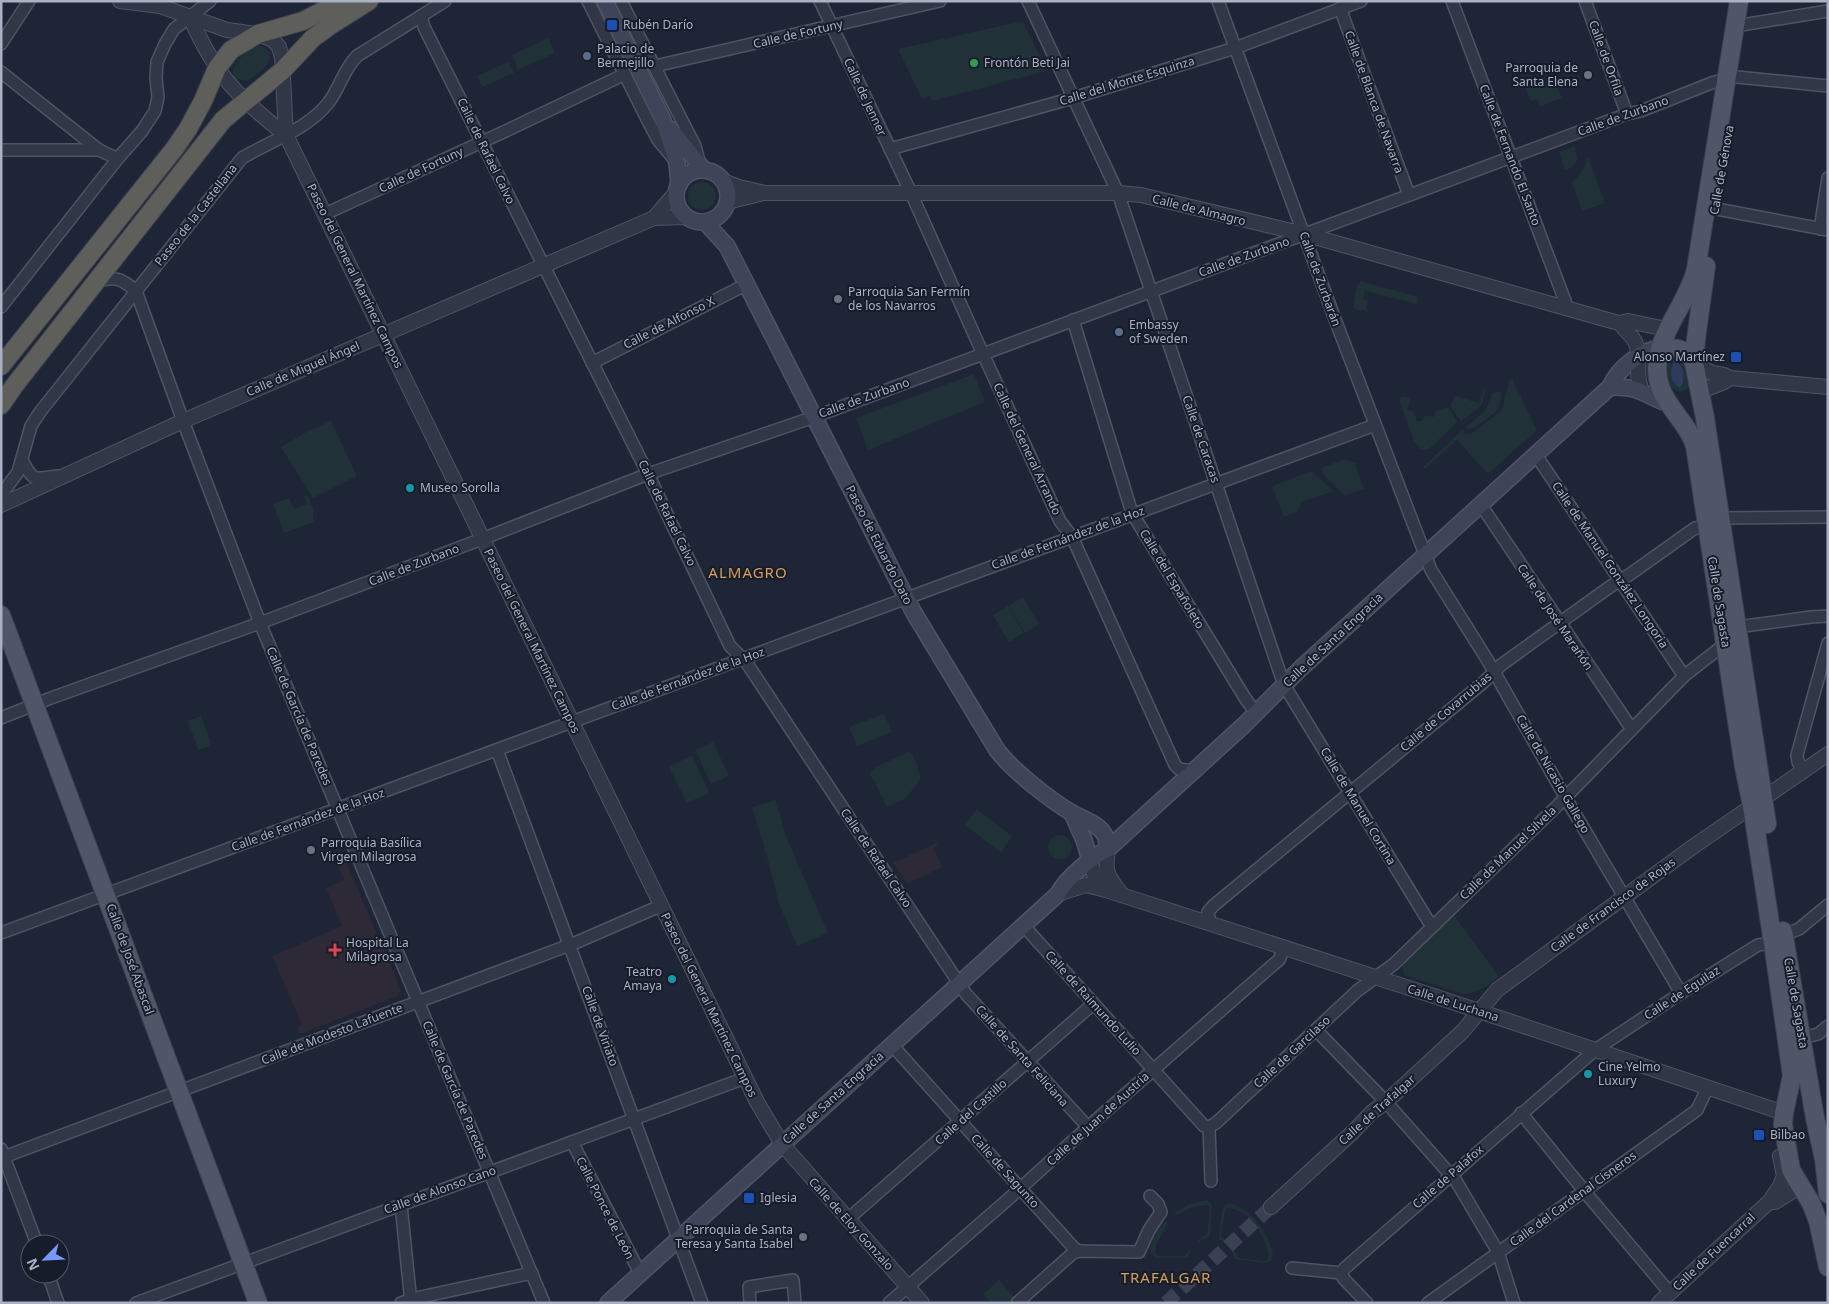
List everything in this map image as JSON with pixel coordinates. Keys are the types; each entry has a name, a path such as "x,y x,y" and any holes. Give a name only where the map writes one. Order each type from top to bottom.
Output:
{"highway":[{"path":"1,366 9,350 175,148 188,129 217,68 231,50 258,34 303,21 342,1"},
{"path":"1,405 216,127 282,71 313,38 369,1"}],"main road":[{"path":"605,1 663,120 677,163 678,188 676,200 679,208 686,217 695,221 705,222 714,219 725,207 728,192 723,181 715,174 702,168 663,120"},
{"name":"Calle de Génova","path":"1739,1 1741,25"},
{"name":"Calle de Génova","path":"1694,363 1710,208 1741,25 1750,1"},
{"path":"678,188 684,178 702,168"},
{"name":"Paseo de Eduardo Dato","path":"725,207 727,246"},
{"name":"Calle de Génova","path":"1661,348 1666,329 1692,285 1710,208"},
{"name":"Paseo de Eduardo Dato","path":"705,222 727,246 906,598 1003,758 1013,768 1072,813 1090,822 1104,834 1108,849"},
{"path":"1666,329 1687,334 1696,339"},
{"name":"Calle de Sagasta","path":"1661,348 1658,372 1661,388 1693,441 1737,627 1757,803 1778,939 1792,1076 1783,1124 1791,1170 1811,1203 1818,1221 1828,1267"},
{"path":"1639,355 1647,350 1673,348 1686,351 1690,354 1694,363"},
{"name":"Calle de Santa Engracia","path":"608,1303 1058,894 1066,883 1096,854 1108,849 1194,771 1284,685 1610,387 1614,378 1639,355"},
{"name":"Calle de Sagasta","path":"1694,363 1705,418 1725,644 1744,767 1757,803"},
{"path":"1610,387 1629,387 1669,404 1682,402 1699,392"},
{"name":"Calle de José Abascal","path":"1,615 258,1303"},
{"path":"1072,813 1083,836 1090,860"},
{"name":"Calle de Sagasta","path":"1778,939 1822,1121 1828,1194"},
{"path":"1784,1113 1822,1121"},
{"path":"1800,1186 1826,1167"}],"street":[{"path":"120,1 160,6 227,30 258,34 270,38 277,43 282,58 286,134"},
{"path":"1,307 142,132 155,111 158,97 157,62 174,29 210,1"},
{"name":"Paseo de la Castellana","path":"1,495 18,472 31,426 40,412 242,158 304,126 323,108 335,92 347,67 357,56 445,1"},
{"path":"588,1 650,126 658,140 677,163"},
{"path":"621,1 695,146 702,168"},
{"name":"Calle de Jenner","path":"820,1 911,193"},
{"name":"Calle de Fortuny","path":"655,66 940,1"},
{"name":"Calle de Caracas","path":"1028,1 1118,193 1284,685"},
{"name":"Calle de Zurbarán","path":"1218,1 1424,556"},
{"name":"Calle del Monte Esquinza","path":"890,149 1073,98 1234,48 1361,1"},
{"name":"Calle de Fernando El Santo","path":"1452,1 1568,309"},
{"name":"Calle de Orfila","path":"1586,1 1627,114"},
{"path":"1,44 29,2"},
{"name":"Calle de Blanca de Navarra","path":"1340,8 1408,195"},
{"path":"1741,25 1828,11"},
{"name":"Calle de Rafael Calvo","path":"421,16 424,27 482,141 542,266 648,474 730,646 742,659 958,983"},
{"path":"190,17 202,45 217,68 245,101 286,134"},
{"path":"1,72 99,150 120,158"},
{"name":"Calle de Fortuny","path":"324,214 625,74"},
{"path":"1732,77 1828,86"},
{"name":"Calle de Zurbano","path":"1,718 260,623 648,474 814,416 1627,114 1641,111 1732,77"},
{"name":"Paseo del General Martínez Campos","path":"286,134 660,906 745,1078 782,1144"},
{"path":"1,150 99,150"},
{"path":"1710,208 1824,229 1828,178"},
{"name":"Calle de Almagro","path":"723,181 765,193 1118,193 1141,195 1304,234 1620,323 1628,321 1666,329"},
{"name":"Calle de Miguel Ángel","path":"654,218 678,188"},
{"name":"Calle de Almagro","path":"725,207 765,193"},
{"name":"Calle del General Arrando","path":"911,193 1060,521 1072,537 1175,765 1179,769 1194,771"},
{"name":"Calle de Miguel Ángel","path":"1,505 183,421 654,218 686,217"},
{"path":"95,283 115,278 126,282 136,291"},
{"name":"Calle de Alfonso X","path":"592,363 747,284"},
{"name":"Calle de García de Paredes","path":"136,291 260,623 544,1303"},
{"name":"Calle del Españoleto","path":"1073,320 1132,513 1256,713"},
{"path":"1620,323 1624,331 1635,340 1639,355 1637,373 1642,391"},
{"path":"1694,363 1712,373 1730,378 1828,387"},
{"path":"1699,392 1730,378"},
{"name":"Calle de Fernández de la Hoz","path":"2,930 338,809 1072,537 1132,513 1375,425"},
{"name":"Calle de Manuel González Longoria","path":"1536,455 1684,676"},
{"name":"Calle de Miguel Ángel","path":"22,460 29,474 33,477 63,476"},
{"name":"Calle de José Marañón","path":"1481,505 1558,623 1630,728"},
{"path":"1713,522 1828,517"},
{"name":"Calle de Covarrubias","path":"1210,924 1208,912 1213,906 1501,665 1695,528 1713,522"},
{"name":"Calle de Nicasio Gallego","path":"1424,556 1494,672 1681,993"},
{"path":"1737,627 1811,616 1828,616"},
{"path":"1803,770 1797,756 1828,643"},
{"name":"Calle de Manuel Silvela","path":"1376,978 1394,964 1432,927 1684,676 1725,644"},
{"name":"Calle de Manuel Cortina","path":"1284,685 1432,927"},
{"name":"Calle de Viriato","path":"497,750 702,1303"},
{"name":"Calle de Francisco de Rojas","path":"1479,1011 1497,990 1624,896 1828,754"},
{"path":"1108,849 1106,860 1107,876 1122,895"},
{"path":"1090,860 1096,881 1106,890"},
{"name":"Calle de Santa Engracia","path":"1058,894 1086,885 1106,890"},
{"name":"Calle de Luchana","path":"1106,890 1479,1011 1784,1113"},
{"name":"Calle de Eguilaz","path":"1595,1050 1681,993 1758,946 1799,929 1828,905"},
{"name":"Calle de Modesto Lafuente","path":"2,1154 418,1002 569,945 660,906"},
{"name":"Calle de Raimundo Lulio","path":"1023,925 1204,1126 1210,1127"},
{"name":"Calle de Juan de Austria","path":"889,1303 1279,960 1284,948"},
{"name":"Calle de Garcilaso","path":"1210,1127 1357,991 1376,978"},
{"name":"Calle de Santa Feliciana","path":"958,983 1027,1062 1088,1127"},
{"name":"Calle del Castillo","path":"847,1220 961,1122 1093,1004"},
{"name":"Calle de Trafalgar","path":"1271,1207 1354,1132 1372,1112 1386,1102 1464,1031 1479,1011"},
{"path":"1802,1038 1818,1034 1828,1026"},
{"path":"1316,1030 1386,1102 1451,1174 1498,1252 1514,1303"},
{"name":"Calle de Sagunto","path":"892,1045 1073,1247 1079,1251"},
{"name":"Calle de Palafox","path":"1342,1273 1345,1268 1451,1174 1595,1050"},
{"name":"Calle de Alonso Cano","path":"136,1303 745,1078"},
{"name":"Calle del Cardenal Cisneros","path":"1428,1303 1697,1110 1708,1087"},
{"path":"1521,1113 1670,1293"},
{"path":"1210,1127 1211,1181"},
{"name":"Calle de Fuencarral","path":"1659,1303 1768,1202 1780,1186 1784,1176 1778,1142 1785,1136"},
{"name":"Calle Ponce de León","path":"572,1142 640,1273"},
{"name":"Calle de Eloy Gonzalo","path":"782,1144 922,1303"},
{"path":"2,1154 33,1234"},
{"name":"Calle de Fuencarral","path":"1768,1202 1775,1202 1800,1186"},
{"path":"1017,1303 1073,1253 1079,1251 1136,1254 1140,1251 1148,1230 1161,1212 1150,1196"},
{"path":"401,1205 408,1302 532,1273"},
{"path":"1292,1268 1342,1273 1344,1279 1367,1303"},
{"path":"750,1303 749,1287 793,1280 795,1303"},
{"path":"51,1284 58,1303"}],"shaded area":[{"name":"Frontón Beti Jai","path":"1023,21 1047,71 932,101 930,96 922,99 898,49"},
{"path":"548,38 555,53 518,70 512,55"},
{"path":"262,46 270,52 269,61 266,65 247,81 236,79 233,73 239,59 252,48"},
{"path":"508,62 514,73 482,87 477,76"},
{"path":"1554,78 1562,98 1540,106 1537,99 1531,101 1525,89"},
{"path":"1575,146 1577,159 1573,167 1565,170 1559,152"},
{"path":"1588,156 1605,203 1582,211 1572,183 1583,170"},
{"path":"702,182 712,186 716,196 712,206 702,210 692,206 688,196 692,186"},
{"path":"1360,281 1419,297 1417,304 1365,291 1363,298 1368,301 1366,310 1356,310 1353,307 1357,284"},
{"path":"1677,357 1686,362 1690,384 1686,390 1680,392 1670,388 1666,372 1668,361"},
{"path":"974,374 985,402 868,450 856,418"},
{"path":"1512,379 1537,430 1488,474 1457,440 1425,469 1423,467 1462,430 1466,434 1471,434 1502,410 1509,380"},
{"path":"1484,388 1483,402 1480,407 1461,421 1450,406 1455,396 1479,403"},
{"path":"1497,391 1502,393 1495,413 1474,428 1468,429 1466,427 1485,411 1492,394"},
{"path":"1402,396 1410,398 1407,410 1413,411 1416,420 1422,421 1428,415 1434,417 1436,411 1446,407 1449,408 1457,422 1429,449 1422,450 1414,441 1399,400"},
{"path":"331,421 357,476 313,498 281,447 308,431"},
{"path":"1345,459 1355,463 1364,489 1346,495 1342,494 1324,475 1321,468"},
{"path":"1311,471 1334,491 1301,502 1297,512 1284,517 1272,486"},
{"path":"308,495 314,511 314,522 284,533 273,504 289,498 294,509 307,504 304,496"},
{"path":"1023,597 1039,624 1025,633 1008,606"},
{"path":"1008,606 1024,633 1009,642 993,615"},
{"path":"884,714 892,732 857,746 849,727"},
{"path":"201,716 211,743 209,743 210,746 198,750 188,721"},
{"path":"713,742 729,776 711,784 695,750"},
{"path":"910,751 918,766 921,778 906,798 887,807 870,773 876,767"},
{"path":"692,755 709,793 687,803 669,767"},
{"path":"775,800 786,836 828,933 797,946 779,904 752,807"},
{"path":"977,809 1012,836 1001,853 965,825"},
{"path":"1060,835 1068,839 1072,847 1068,855 1060,859 1052,855 1048,847 1052,839"},
{"path":"936,843 938,845 933,848 942,867 907,884 893,863"},
{"name":"Hospital La Milagrosa","path":"344,857 401,990 398,996 300,1034 297,1028 302,1025 272,956 342,926 326,888 344,880 336,861"},
{"path":"1454,915 1499,977 1482,989 1468,994 1404,975 1402,966"},
{"path":"1206,1200 1210,1202 1212,1207 1210,1236 1199,1242 1198,1240 1207,1234 1210,1210 1208,1205 1193,1207 1177,1215 1174,1213 1189,1204"},
{"path":"1230,1203 1249,1213 1264,1232 1273,1254 1271,1260 1266,1263 1235,1259 1231,1250 1233,1249 1238,1258 1266,1261 1269,1257 1256,1225 1243,1213 1227,1208 1225,1210 1221,1236 1226,1242 1219,1239 1222,1210 1225,1205"},
{"path":"1166,1221 1168,1224 1157,1243 1155,1253 1158,1256 1185,1256 1191,1247 1189,1256 1186,1258 1156,1258 1151,1254 1154,1236"},
{"path":"999,1280 1014,1297 1008,1303 991,1303 983,1294"}],"water":[{"path":"1676,361 1679,364 1684,374 1680,388 1674,383 1671,376 1674,362"}],"tunnel":[{"path":"1166,1303 1271,1207"}],"place":[{"name":"Rubén Darío","path":"612,25"},
{"name":"Palacio de Bermejillo","path":"587,56"},
{"name":"Frontón Beti Jai","path":"974,63"},
{"name":"Parroquia de Santa Elena","path":"1588,75"},
{"name":"Parroquia San Fermín de los Navarros","path":"838,299"},
{"name":"Embassy of Sweden","path":"1119,332"},
{"name":"Alonso Martínez","path":"1736,357"},
{"name":"Museo Sorolla","path":"410,488"},
{"name":"Parroquia Basílica Virgen Milagrosa","path":"311,850"},
{"name":"Hospital La Milagrosa","path":"335,950"},
{"name":"Teatro Amaya","path":"672,979"},
{"name":"Cine Yelmo Luxury","path":"1588,1074"},
{"name":"Bilbao","path":"1759,1135"},
{"name":"Iglesia","path":"749,1198"},
{"name":"Parroquia de Santa Teresa y Santa Isabel","path":"803,1237"}],"district":[{"name":"ALMAGRO","path":"748,573"},
{"name":"TRAFALGAR","path":"1166,1278"}]}
